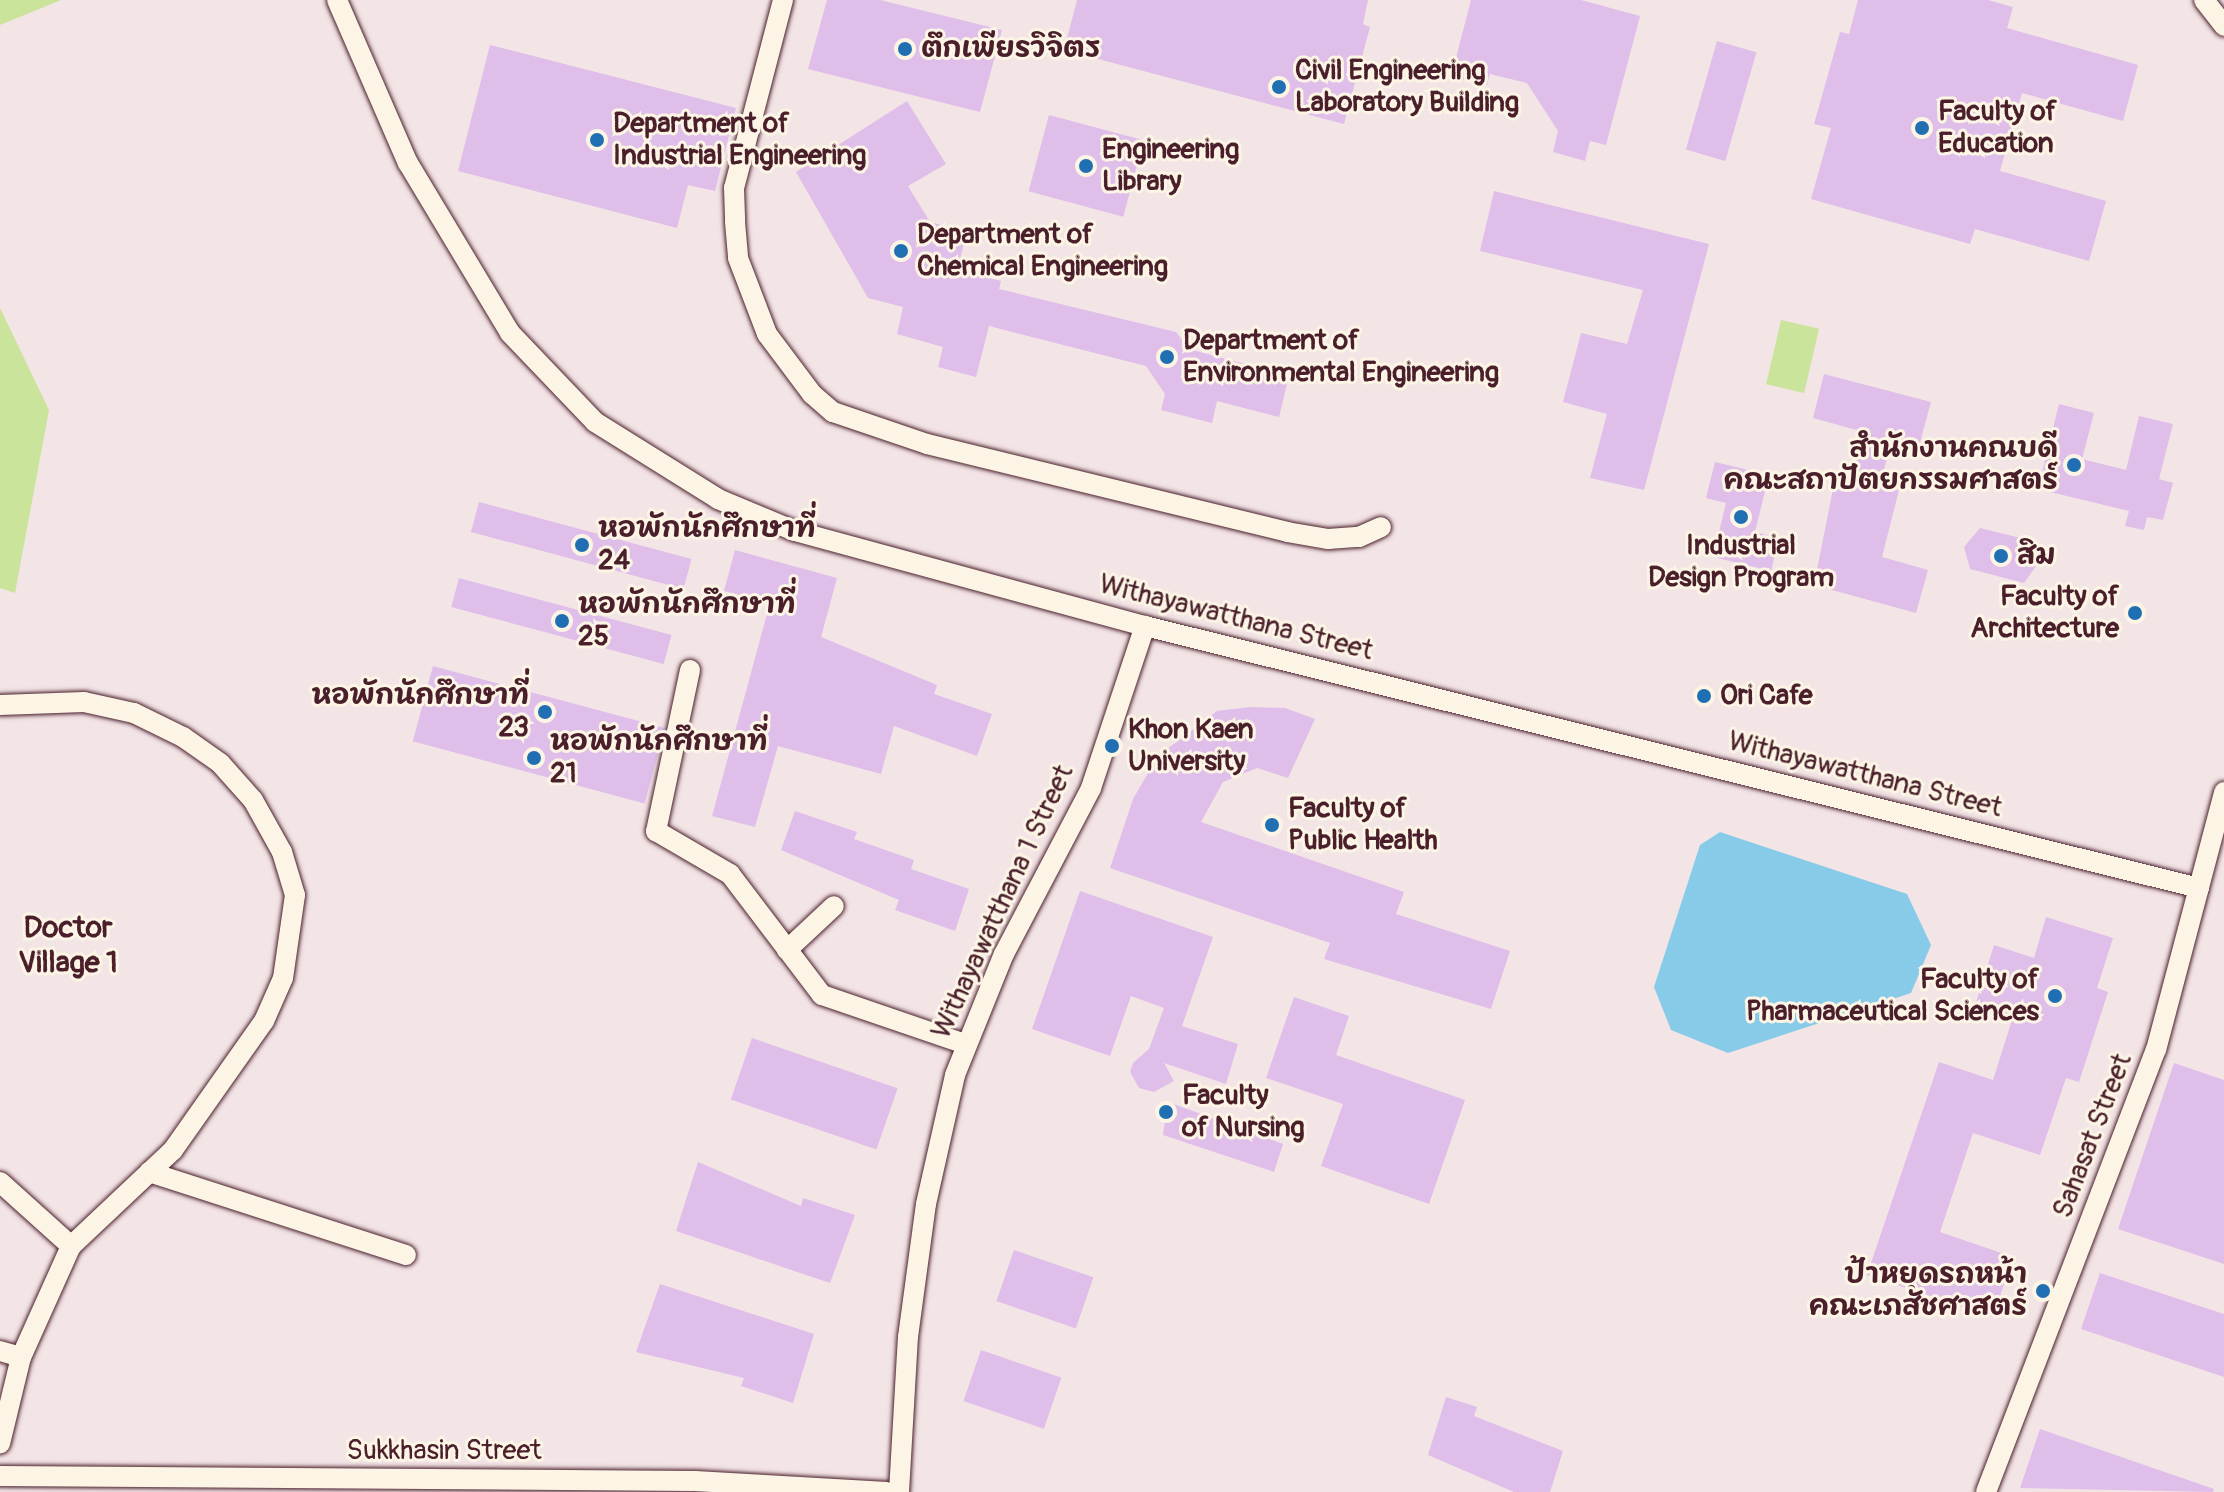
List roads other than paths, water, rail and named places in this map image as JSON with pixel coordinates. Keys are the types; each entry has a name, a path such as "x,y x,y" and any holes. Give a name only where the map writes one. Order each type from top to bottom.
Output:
{"street":[{"name":"Withayawatthana Street","path":"337,0 408,163 510,333 566,396 631,449 718,499 795,531 1145,626 2199,888"},
{"path":"783,0 734,188 735,222 738,258 767,334 812,394 833,412 927,444 1287,532 1344,538 1381,527"},
{"path":"2204,0 2224,26"},
{"name":"Withayawatthana 1 Street","path":"899,1492 908,1337 926,1204 965,1044 1091,788 1145,626"},
{"path":"690,670 656,831 730,874 822,995 965,1044"},
{"path":"0,705 84,702 134,713 183,737 220,763 245,791 282,852 295,895 283,978 264,1021 228,1074 149,1172 71,1246 21,1357 0,1444"},
{"name":"Sahasat Street","path":"1986,1492 2156,1050 2224,792"},
{"path":"787,950 834,906"},
{"path":"149,1172 406,1255"},
{"path":"0,1182 71,1246"},
{"path":"0,1351 21,1357"},
{"name":"Sukkhasin Street","path":"0,1476 695,1481 887,1492"}],"water":[{"path":"1720,832 1907,894 1931,945 1911,993 1728,1053 1671,1030 1654,987 1700,845"}],"place":[{"name":"ตึกเพียรวิจิตร","path":"905,49"},
{"name":"Civil Engineering Laboratory Building","path":"1279,87"},
{"name":"Faculty of Education","path":"1922,128"},
{"name":"Department of Industrial Engineering","path":"597,140"},
{"name":"Engineering Library","path":"1086,166"},
{"name":"Department of Chemical Engineering","path":"901,251"},
{"name":"Department of Environmental Engineering","path":"1167,357"},
{"name":"สำนักงานคณบดี คณะสถาปัตยกรรมศาสตร์","path":"2074,465"},
{"name":"Industrial Design Program","path":"1741,517"},
{"name":"หอพักนักศึกษาที่ 24","path":"582,545"},
{"name":"สิม","path":"2001,556"},
{"name":"Faculty of Architecture","path":"2135,613"},
{"name":"หอพักนักศึกษาที่ 25","path":"562,621"},
{"name":"Ori Cafe","path":"1704,696"},
{"name":"หอพักนักศึกษาที่ 23","path":"545,712"},
{"name":"Khon Kaen University","path":"1112,746"},
{"name":"หอพักนักศึกษาที่ 21","path":"534,758"},
{"name":"Faculty of Public Health","path":"1272,825"},
{"name":"Faculty of Pharmaceutical Sciences","path":"2055,996"},
{"name":"Faculty of Nursing","path":"1166,1112"},
{"name":"ป้าหยุดรถหน้า คณะเภสัชศาสตร์","path":"2043,1291"}],"district":[{"name":"Doctor Village 1","path":"68,945"}]}
